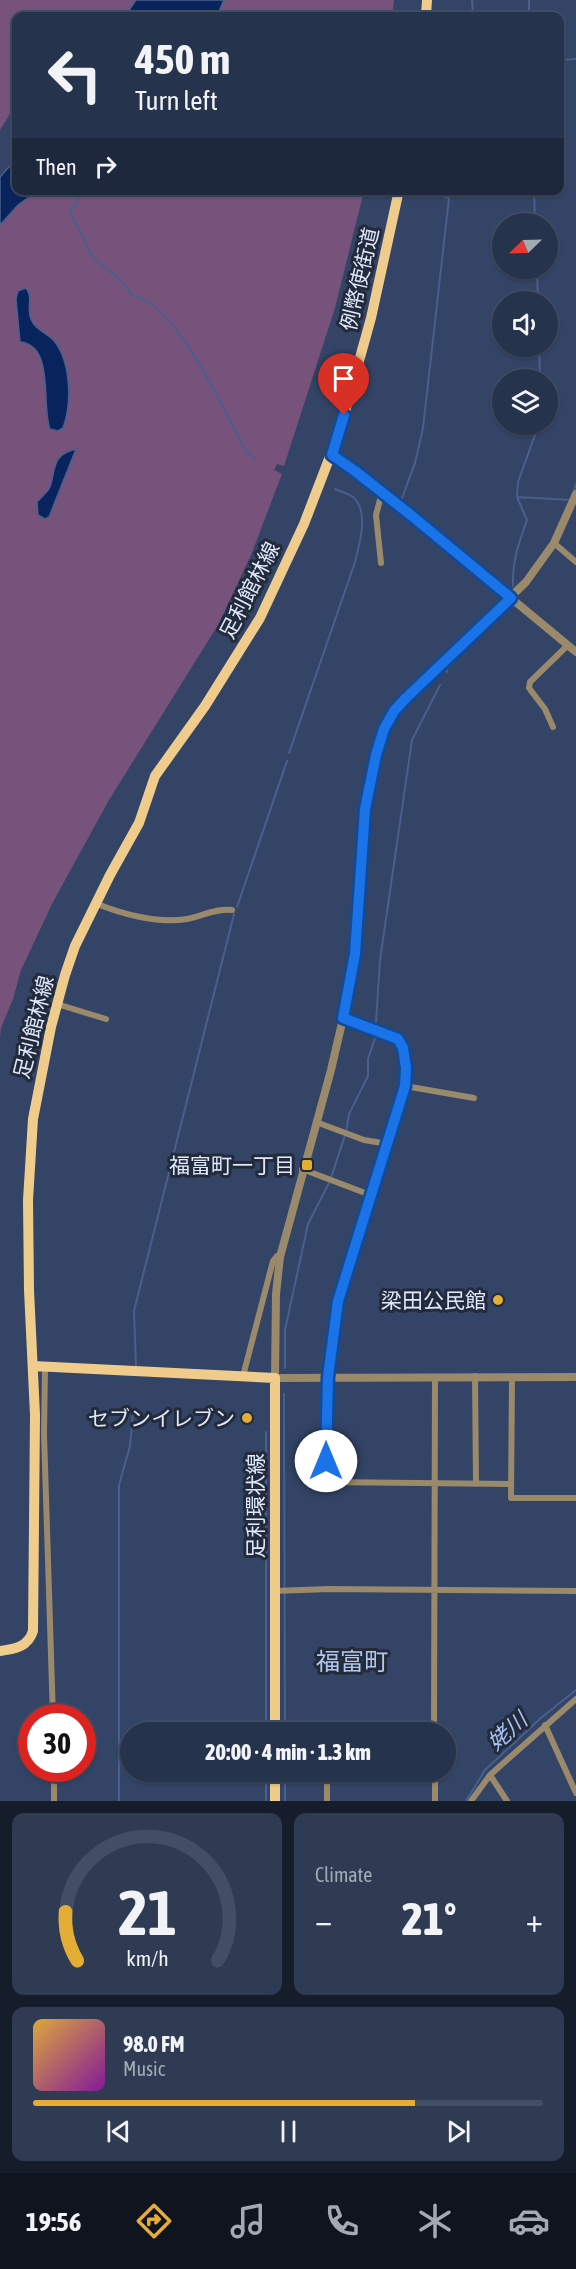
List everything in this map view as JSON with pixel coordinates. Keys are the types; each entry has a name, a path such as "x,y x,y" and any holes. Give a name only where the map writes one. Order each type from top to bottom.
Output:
{"main road":[{"name":"例幣使街道","path":"332,455 370,318 398,195"},
{"name":"足利館林線","path":"0,1651 20,1647 30,1640 33,1631 35,1414 29,1290 29,1169 38,1087 57,1004 75,946 95,903 139,823 155,776 205,706 260,618 304,524 332,455"},
{"path":"33,1366 275,1378"},
{"name":"足利環状線","path":"275,1378 275,1722"},
{"path":"275,1782 275,1801"}],"street":[{"path":"332,455 382,492 576,652"},
{"path":"381,563 376,514 382,492"},
{"path":"576,494 554,543 535,570 511,598 406,698 394,711 384,729 365,809 355,954 343,1018 280,1257 276,1294 275,1378 576,1377"},
{"path":"554,543 576,562"},
{"path":"553,727 529,688 530,682 568,645"},
{"path":"95,903 124,914 176,920 224,909 232,910"},
{"path":"57,1004 106,1019"},
{"path":"343,1018 398,1039 403,1048 406,1068 405,1086 373,1196 338,1301 325,1417 326,1482 511,1484"},
{"path":"405,1086 474,1098"},
{"path":"316,1122 364,1140 388,1144"},
{"path":"302,1169 373,1196"},
{"path":"243,1376 273,1260 277,1256 280,1257"},
{"path":"45,1367 44,1434 53,1704"},
{"path":"434,1722 435,1377"},
{"path":"475,1377 476,1484"},
{"path":"512,1377 511,1498 576,1498"},
{"path":"274,1591 576,1591"},
{"path":"471,1801 490,1774 576,1699"},
{"path":"545,1725 576,1793"},
{"path":"490,1774 507,1801"},
{"path":"54,1782 54,1801"},
{"path":"327,1782 327,1801"},
{"path":"435,1782 435,1801"}],"shaded area":[{"path":"0,0 136,0 128,12 12,12 12,110 0,130"},
{"path":"224,0 394,0 392,12 219,12"},
{"path":"32,195 363,195 335,308 284,466 277,464 274,470 282,474 251,555 218,625 109,800 53,902 21,970 13,999 1,1028 0,1038 0,225 18,205"}],"water":[{"path":"136,0 224,0 219,12 128,12"},
{"path":"12,164 12,195 32,195 18,205 0,225 0,177"},
{"path":"26,288 31,319 35,326 55,342 67,372 68,407 63,428 58,431 50,429 45,378 38,354 31,346 20,342 16,299 18,291"},
{"path":"76,449 49,517 45,519 38,515 37,502 50,487 58,459"}],"waterway":[{"path":"472,0 473,12"},
{"path":"529,0 529,12"},
{"path":"564,60 576,59"},
{"path":"80,195 74,207 70,209 91,254 119,279 131,295 148,302 182,337 198,361 246,451 255,459"},
{"path":"402,498 415,463 423,428 449,198 438,195"},
{"path":"534,195 535,213"},
{"path":"537,279 538,291"},
{"path":"539,357 540,369"},
{"path":"513,586 515,560 527,520 517,497 518,482 535,435"},
{"path":"573,493 576,484"},
{"path":"289,753 355,562 361,537 362,519 358,503 353,497 335,489"},
{"path":"517,497 572,500"},
{"path":"446,667 447,672"},
{"path":"285,1368 285,1330 308,1224 330,1181 346,1132 349,1114 368,1076 368,1059 375,1038 380,960 412,740 440,685"},
{"path":"237,907 287,761"},
{"path":"136,1366 134,1311 234,914"},
{"path":"284,1394 285,1722"},
{"path":"119,1801 119,1485 130,1446 133,1412"},
{"path":"266,1432 266,1722"},
{"name":"姥川","path":"466,1801 485,1770 542,1717 576,1690"},
{"path":"266,1782 266,1801"},
{"path":"285,1782 285,1801"}],"place":[{"name":"福富町一丁目","path":"307,1165"},
{"name":"梁田公民館","path":"498,1300"},
{"name":"セブンイレブン","path":"247,1418"}],"district":[{"name":"福富町","path":"352,1661"}],"route":[{"path":"326,1461 325,1417 338,1301 373,1196 406,1078 403,1048 398,1039 343,1018 355,954 362,840 372,770 381,737 394,711 511,598 412,516 332,455 344,415"}]}
